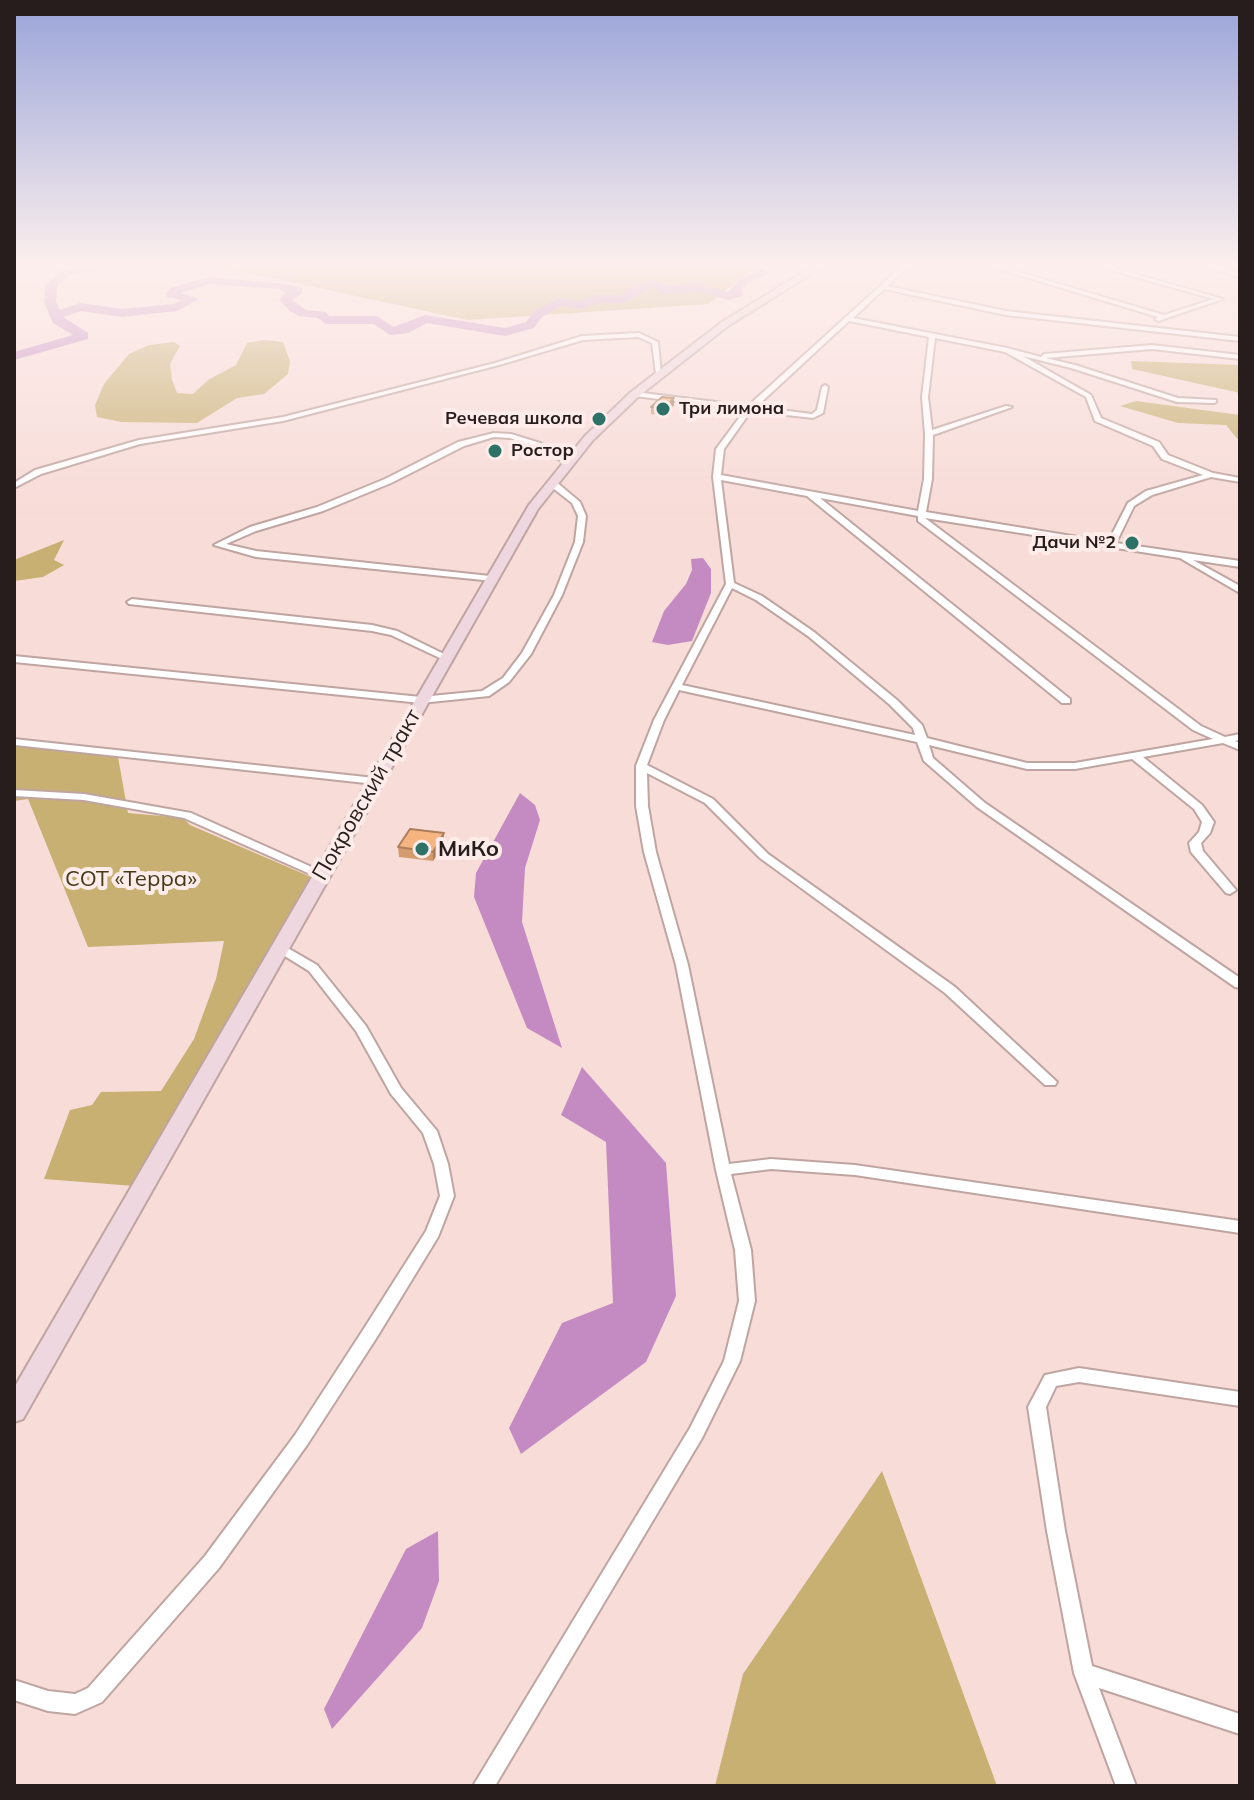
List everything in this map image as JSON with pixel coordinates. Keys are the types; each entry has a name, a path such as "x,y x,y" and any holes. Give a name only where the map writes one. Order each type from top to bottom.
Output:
{"main road":[{"name":"Покровский тракт","path":"14,1411 533,508 569,461 635,394 691,350"}],"street":[{"path":"14,486 38,472 139,442 283,419 543,350"},
{"path":"656,350 659,374"},
{"path":"483,1786 696,1433 732,1361 747,1301 743,1250 723,1170 682,965 650,852 642,806 641,766 659,720 730,584 717,477 720,449 749,409 814,350"},
{"path":"930,350 925,397 929,434 928,479 921,519 1197,728 1220,741 1240,747"},
{"path":"1007,350 1036,356 1177,400 1214,401"},
{"path":"1007,350 1089,396 1098,419 1156,444 1165,457 1211,475 1240,480"},
{"path":"1036,356 1113,350"},
{"path":"1178,350 1240,357"},
{"path":"635,394 803,416 818,414 825,387"},
{"path":"929,434 1008,407"},
{"path":"490,579 256,554 218,545 253,529 320,509 388,481 461,444 494,435 511,436 537,445 569,461"},
{"path":"1111,544 1131,505 1169,486 1211,475"},
{"path":"717,477 1016,531 1240,564"},
{"path":"14,659 421,700 485,694 506,680 526,654 558,595 579,542 582,516 576,502 552,483"},
{"path":"807,492 1066,701"},
{"path":"1176,554 1240,590"},
{"path":"730,584 783,614 849,664 918,727 919,739 928,759 981,805 1240,984"},
{"path":"132,602 372,628 394,633 445,657"},
{"path":"678,687 919,739 1027,766 1054,768 1137,758 1240,737"},
{"path":"15,742 375,781"},
{"path":"1137,758 1198,807 1208,822 1195,843 1197,852 1230,890"},
{"path":"641,766 709,801 764,856 950,990 1050,1082"},
{"path":"14,793 84,797 187,815 321,875"},
{"path":"14,1690 48,1701 75,1704 95,1695 212,1562 301,1440 433,1233 447,1196 430,1131 396,1091 361,1029 313,968 279,947"},
{"path":"723,1170 771,1164 855,1170 1240,1227"},
{"path":"1126,1786 1084,1673 1056,1531 1037,1407 1051,1380 1079,1375 1240,1399"},
{"path":"1084,1673 1240,1724"}],"green space":[{"path":"138,350 178,350 170,364 177,393 193,394 208,380 236,365 244,350 286,350 290,361 288,374 264,394 237,398 197,423 121,422 97,417 95,405 104,384 129,354"},
{"path":"1131,361 1240,365 1240,393 1132,369"},
{"path":"1136,401 1240,415 1240,442 1226,425 1178,423 1120,406"},
{"path":"64,540 54,560 64,565 43,577 14,581 14,560"},
{"name":"СОТ «Терра»","path":"14,746 118,757 128,813 183,818 190,825 311,877 134,1186 44,1179 70,1110 92,1105 101,1092 161,1091 194,1039 216,979 224,941 88,947 28,799 14,801"},
{"path":"882,1471 997,1786 715,1786 743,1674"}],"shaded area":[{"path":"703,558 711,569 711,593 692,641 668,645 652,642 664,611 686,584 692,570 691,559"},
{"path":"520,793 535,805 540,820 525,868 522,922 562,1048 527,1028 474,897 476,873"},
{"path":"582,1067 666,1163 676,1296 646,1362 521,1454 509,1428 562,1323 613,1303 606,1142 561,1115"},
{"path":"438,1531 439,1581 422,1628 332,1729 324,1709 406,1549"}],"building":[{"path":"662,397 674,398 664,409 651,407"},
{"path":"410,829 444,833 433,852 398,847"}],"waterway":[{"path":"14,356 35,350"}],"place":[{"name":"Три лимона","path":"663,409"},
{"name":"Речевая школа","path":"599,419"},
{"name":"Ростор","path":"495,451"},
{"name":"Дачи №2","path":"1132,543"},
{"name":"МиКо","path":"422,849"}]}
